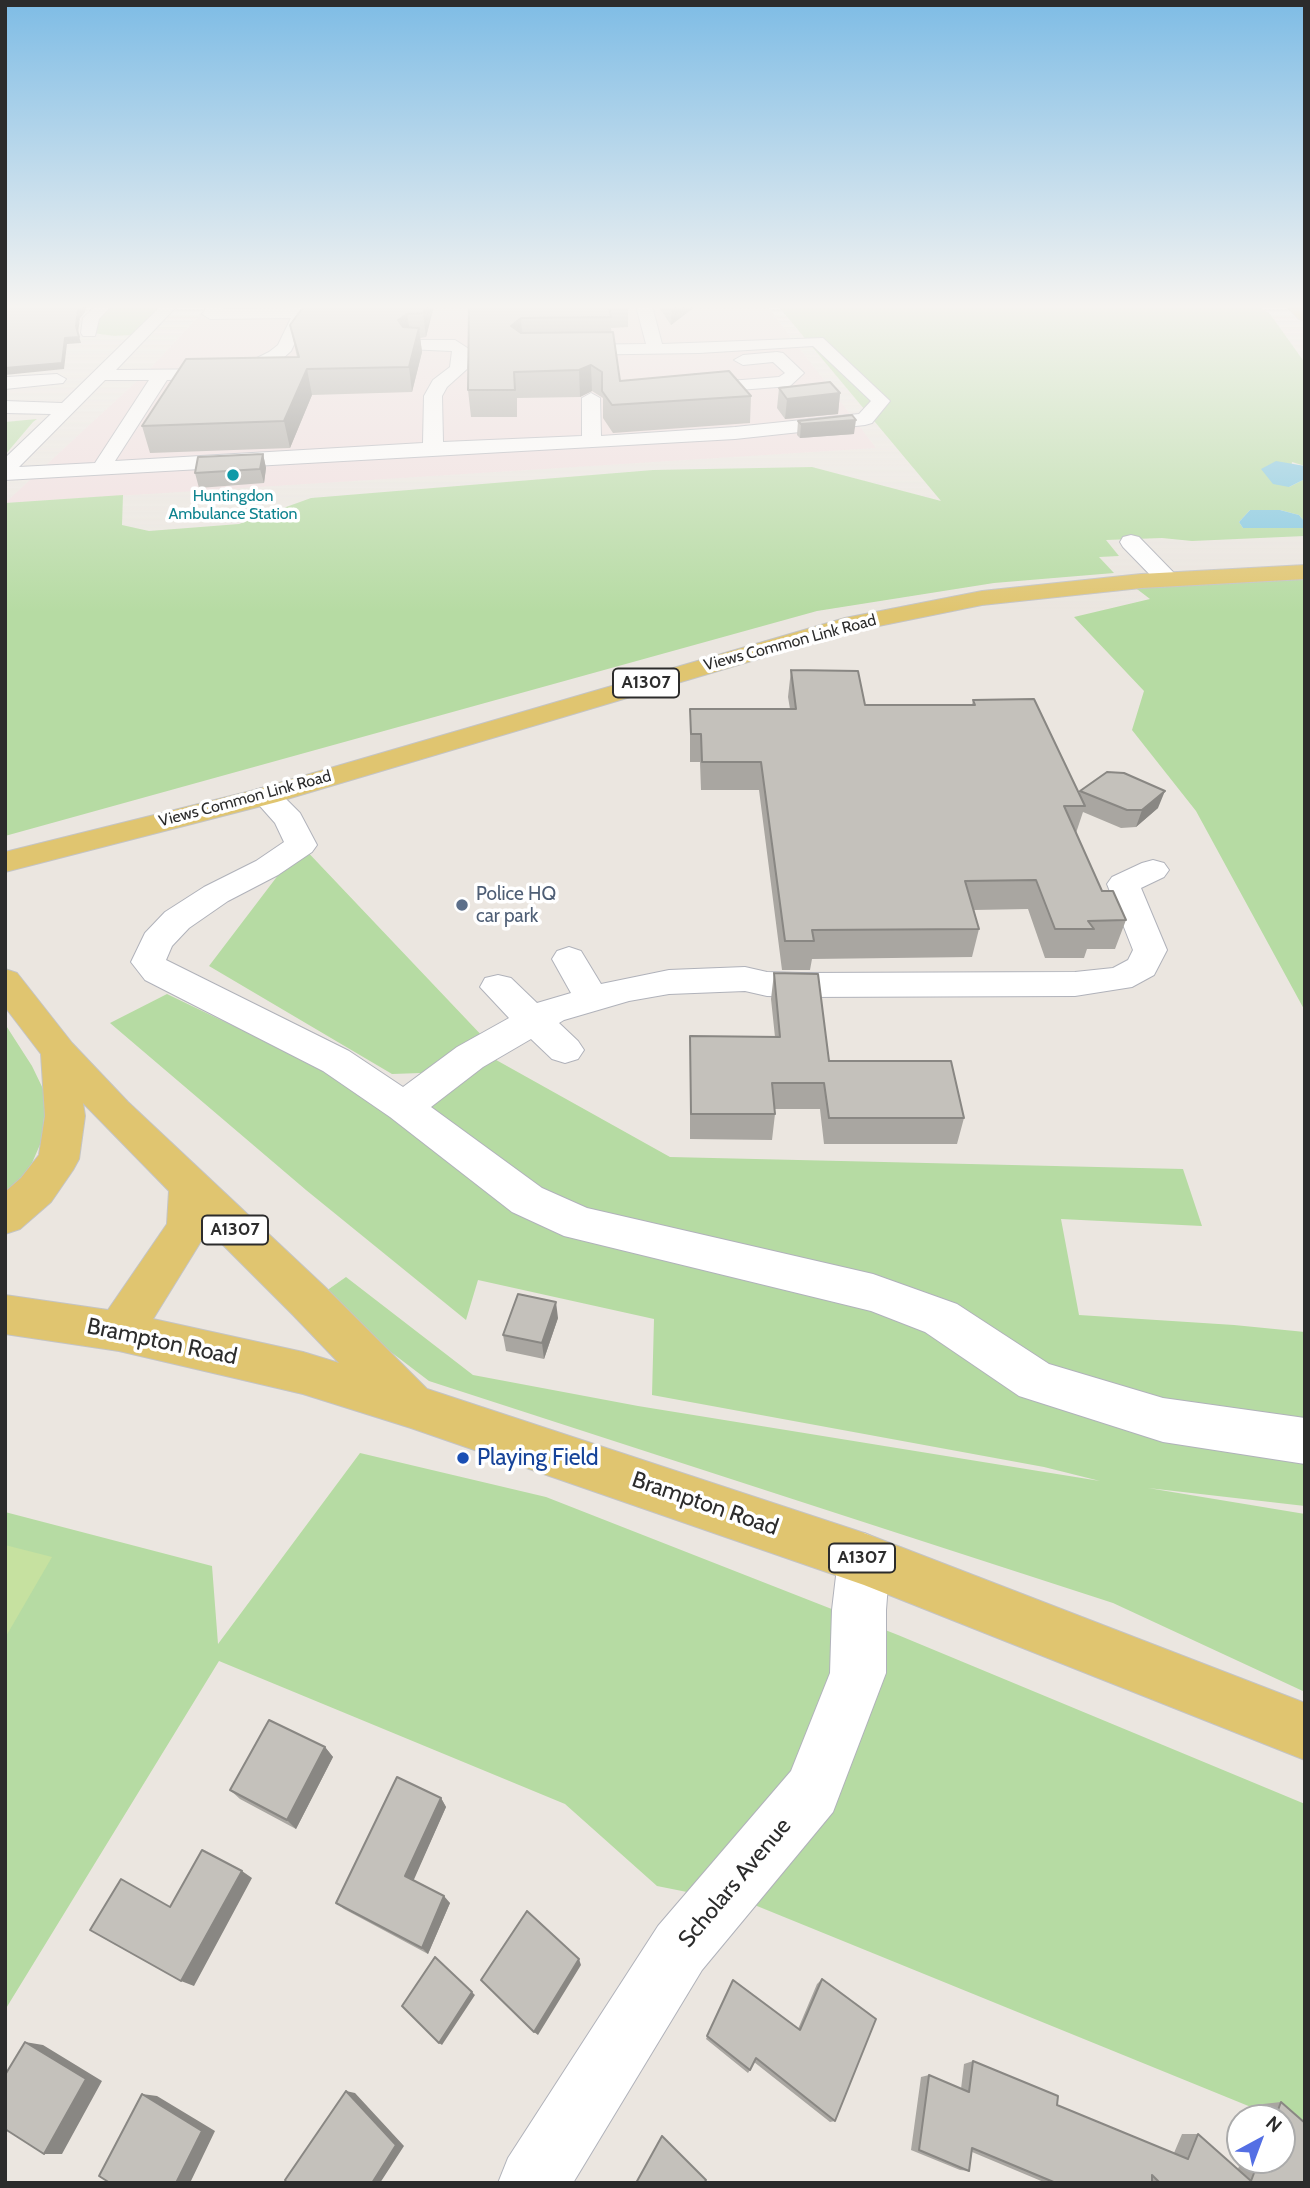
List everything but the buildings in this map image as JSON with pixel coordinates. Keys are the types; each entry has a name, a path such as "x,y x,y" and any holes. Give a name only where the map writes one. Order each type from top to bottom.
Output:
{"main road":[{"name":"Views Common Link Road","path":"5,862 266,796 845,625 982,598 1167,579 1305,572"},
{"name":"A1307","path":"5,981 59,1052 114,1112 309,1301 411,1406"},
{"path":"5,1217 36,1190 59,1159 65,1116 59,1052"},
{"path":"119,1331 188,1227 190,1186"},
{"name":"Brampton Road","path":"5,1314 119,1331 303,1373 411,1406 864,1559 1305,1732"}],"street":[{"path":"38,408 65,409"},
{"path":"102,468 144,408"},
{"path":"432,448 433,408"},
{"path":"591,408 592,442"},
{"path":"5,472 735,433 865,419 875,408"},
{"path":"5,472 65,409"},
{"path":"1131,542 1167,579"},
{"path":"266,796 289,819 301,845 177,920 157,941 148,962 157,972 336,1061 404,1107 527,1200 579,1224 873,1293 941,1318 1036,1381 1163,1420 1305,1441"},
{"path":"404,1107 470,1058 551,1011 669,982 745,979 767,984 801,985 1074,984 1120,979 1142,967 1150,950 1123,884 1153,870"},
{"path":"569,959 592,999"},
{"path":"498,987 565,1050"},
{"name":"Scholars Avenue","path":"533,2183 680,1948 811,1791 858,1673 859,1610 864,1559"}],"shaded area":[{"path":"108,408 845,408 876,448 5,503"}],"green space":[{"path":"863,408 1305,408 1305,466 1292,462 1289,487 1305,479 1305,522 1299,515 1280,510 1250,510 1239,522 1243,528 1305,528 1305,536 1192,541 1162,538 1106,540 1119,556 1099,557 1114,573 994,583 817,611 5,836 5,503 123,495 122,525 149,531 239,524 311,498 653,470 812,467 941,501"},
{"path":"37,419 33,422 5,455 5,422"},
{"path":"1305,577 1305,1011 1196,811 1132,730 1144,691 1074,617 1150,599 1133,586"},
{"path":"301,845 486,1040 421,1073 392,1074 209,966"},
{"path":"167,994 354,1084 401,1119 489,1056 670,1157 1183,1169 1202,1226 1061,1219 1079,1315 1305,1332 1305,1506 1148,1488 1305,1514 1305,1692 1113,1603 429,1381 383,1346 326,1291 346,1277 473,1375 638,1406 1100,1481 1044,1467 652,1395 654,1319 478,1280 466,1320 306,1190 110,1023"},
{"path":"5,1024 32,1066 46,1095 42,1140 32,1163 16,1186 5,1194"},
{"path":"360,1453 546,1497 898,1635 1305,1804 1305,2129 1296,2125 1296,2104 1244,2104 757,1906 657,1886 565,1804 219,1661 5,2010 5,1512 212,1566 218,1644"},
{"path":"5,1545 52,1557 5,1638"}],"water":[{"path":"1276,461 1305,466 1305,479 1289,487 1273,484 1261,469"},
{"path":"1250,510 1280,510 1299,515 1305,522 1305,528 1243,528 1239,522"}],"place":[{"name":"Huntingdon Ambulance Station","path":"233,475"},
{"name":"Police HQ car park","path":"462,905"},
{"name":"Playing Field","path":"463,1458"}]}
